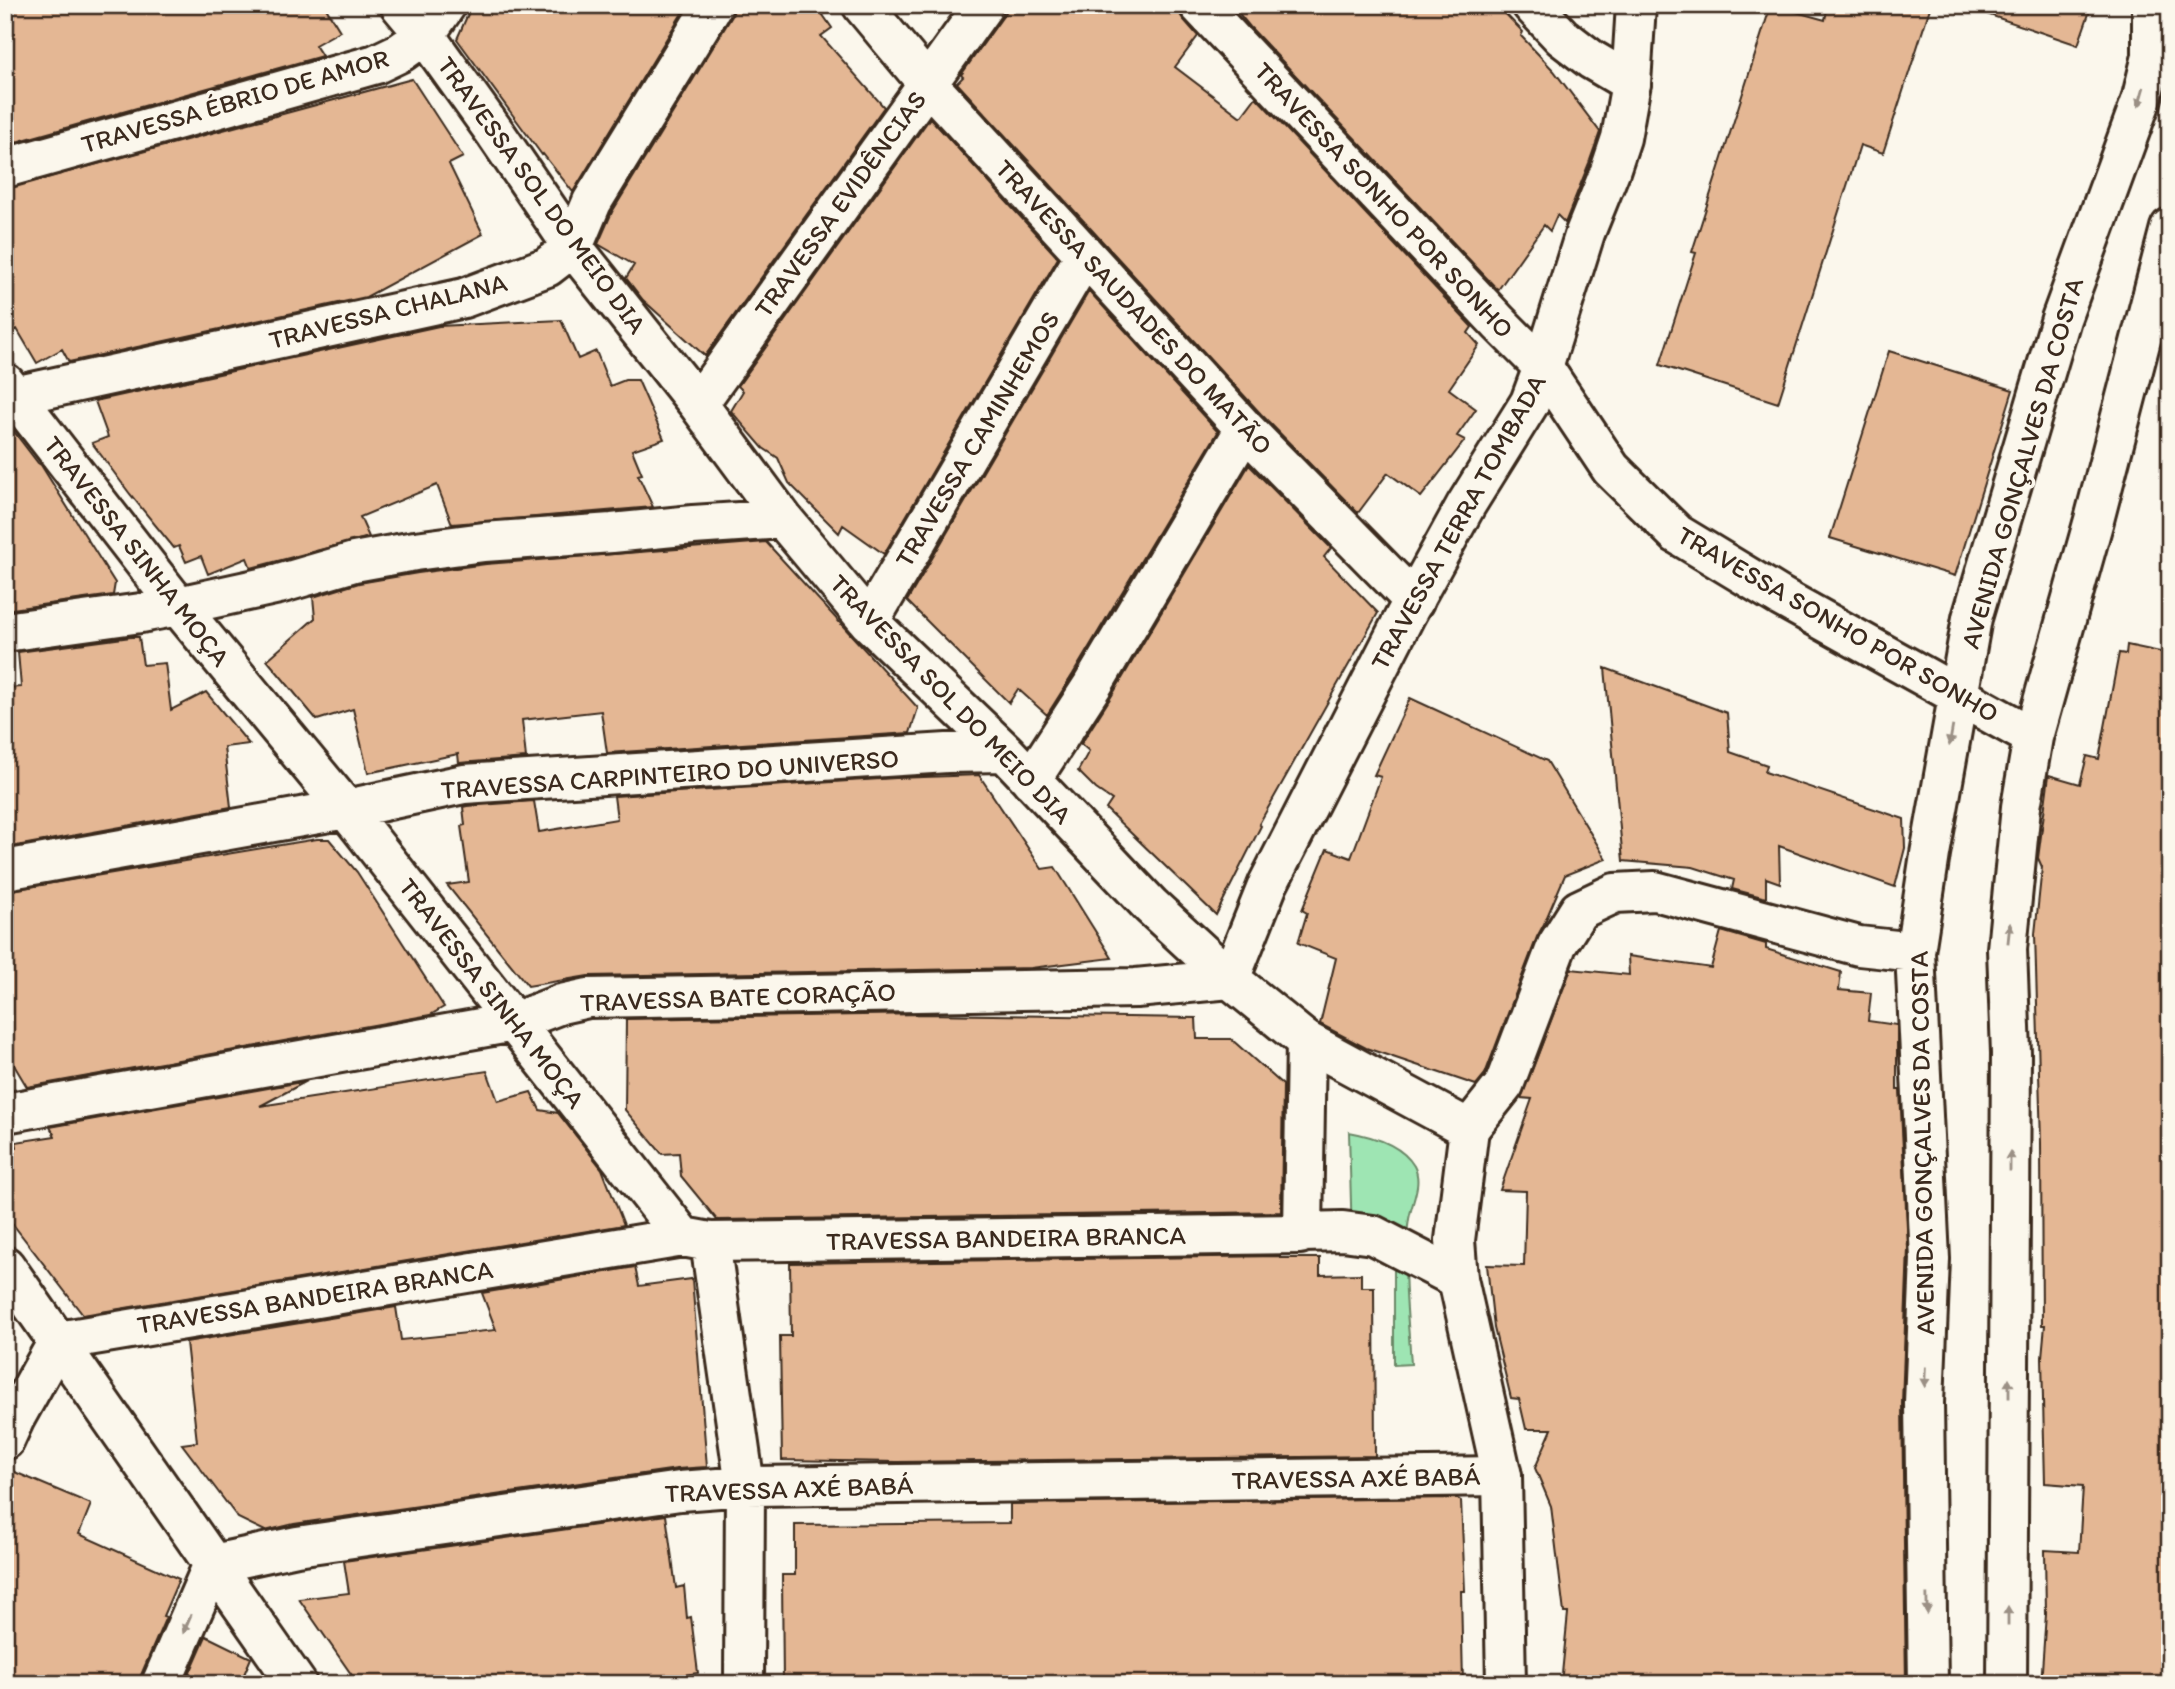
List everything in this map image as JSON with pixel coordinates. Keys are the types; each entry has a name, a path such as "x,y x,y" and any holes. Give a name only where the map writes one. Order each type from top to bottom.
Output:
{"street":[{"name":"TRAVESSA SOL DO MEIO DIA","path":"400,5 436,20 496,134 573,247 698,404 783,519 869,622 1005,752 1151,906 1230,979 1306,1041 1469,1129"},
{"path":"573,247 592,202 713,5"},
{"name":"TRAVESSA SAUDADES DO MATÃO","path":"862,5 927,83 1245,429 1414,601"},
{"name":"TRAVESSA EVIDÊNCIAS","path":"698,404 984,5"},
{"name":"TRAVESSA SONHO POR SONHO","path":"1199,5 1543,367 1611,469 1677,534 1781,597 2033,737"},
{"path":"1532,5 1562,37 1592,60 1631,83"},
{"name":"TRAVESSA TERRA TOMBADA","path":"1230,979 1268,884 1414,601 1466,505 1530,402 1586,233 1621,138 1631,83 1636,5"},
{"name":"AVENIDA GONÇALVES DA COSTA","path":"1928,1684 1924,1403 1930,1259 1915,952 1972,618 2061,319 2141,102 2152,56 2152,5"},
{"name":"TRAVESSA ÉBRIO DE AMOR","path":"5,168 376,64 401,52 436,20"},
{"path":"2007,1684 2011,1054 2007,949 2021,807 2033,737 2094,520 2170,228"},
{"name":"TRAVESSA CHALANA","path":"9,392 464,298 547,267 573,247"},
{"name":"TRAVESSA CAMINHEMOS","path":"869,622 1085,255"},
{"name":"TRAVESSA SINHA MOÇA","path":"9,392 178,606 346,809 514,1022 696,1240"},
{"path":"1031,780 1092,686 1245,429"},
{"path":"5,632 178,606 279,584 354,562 415,551 484,542 783,519"},
{"name":"TRAVESSA CARPINTEIRO DO UNIVERSO","path":"5,870 346,809 464,784 947,753 1005,752"},
{"path":"1506,1684 1502,1476 1458,1279 1455,1240 1469,1129 1504,1085 1557,944 1579,910 1615,893 1655,891 1859,946 1915,952"},
{"name":"TRAVESSA BATE CORAÇÃO","path":"5,1113 514,1022 561,1004 588,998 1136,988 1230,979"},
{"path":"1303,1232 1306,1041"},
{"name":"TRAVESSA BANDEIRA BRANCA","path":"58,1341 696,1240 1300,1234 1343,1231 1373,1235 1458,1279"},
{"path":"696,1240 745,1486 744,1684"},
{"path":"5,1266 297,1684"},
{"path":"5,1440 58,1341"},
{"name":"TRAVESSA AXÉ BABÁ","path":"213,1564 297,1546 680,1491 745,1486 1502,1476"},
{"path":"161,1684 213,1564"}],"green space":[{"path":"1349,1132 1394,1147 1408,1158 1416,1172 1417,1185 1409,1219 1406,1255 1411,1364 1394,1365 1394,1240 1352,1239"}],"building":[{"path":"5,5 324,5 340,31 315,45 322,56 5,145"},
{"path":"472,5 687,5 573,192 542,155 457,39"},
{"path":"735,5 816,5 832,28 821,36 884,107 705,356 643,300 626,278 634,265 598,244 612,212 732,16"},
{"path":"1011,5 1178,5 1183,19 1198,36 1175,67 1241,117 1256,97 1472,327 1468,333 1479,345 1449,389 1476,409 1457,436 1465,440 1421,497 1388,473 1358,513 1261,414 957,83"},
{"path":"1232,5 1497,5 1523,32 1521,36 1554,71 1600,132 1565,223 1557,215 1550,231 1544,225 1498,290"},
{"path":"1771,5 1825,20 1828,5 1931,5 1883,153 1860,145 1778,403 1660,365 1696,253 1692,252"},
{"path":"1979,5 2092,5 2078,45 1978,11"},
{"path":"412,79 463,157 449,164 483,234 366,297 69,362 62,349 37,363 17,329 5,335 5,189"},
{"path":"930,118 1058,258 884,554 843,525 839,533 789,483 778,458 763,448 731,411 743,391 738,386"},
{"path":"1089,291 1218,432 1047,715 1018,689 1009,703 907,601"},
{"path":"561,320 578,359 596,351 610,386 625,380 638,380 664,439 632,450 642,474 638,475 653,507 452,524 437,485 360,517 369,537 251,568 247,558 208,574 201,556 186,562 179,546 174,548 92,443 108,437 95,401 439,326"},
{"path":"1889,351 2013,390 1955,576 1830,538"},
{"path":"5,420 41,465 115,583 113,595 5,610"},
{"path":"1249,465 1331,548 1324,557 1378,613 1259,824 1261,826 1216,915 1106,809 1112,800 1078,771 1089,751 1081,744"},
{"path":"766,542 918,708 910,733 607,753 601,711 522,720 526,758 459,763 458,754 368,773 353,709 317,720 267,660 315,618 313,597 359,583 486,564"},
{"path":"139,637 143,665 165,663 171,710 206,692 249,744 224,747 231,807 5,848 5,688 21,687 18,652"},
{"path":"2127,645 2170,654 2170,1603 2163,1684 2041,1684 2046,1614 2045,1550 2079,1552 2083,1486 2045,1483 2042,1357 2045,1325 2042,1325 2041,1143 2035,934 2042,867 2038,858 2049,775 2080,784 2087,756 2099,759 2119,653 2126,654"},
{"path":"1605,668 1727,713 1730,752 1767,765 1765,772 1904,819 1905,848 1895,887 1779,846 1780,883 1766,878 1766,898 1732,889 1734,880 1693,867 1623,861"},
{"path":"1410,698 1547,761 1606,859 1565,875 1537,937 1485,1074 1476,1085 1366,1048 1320,1024 1336,958 1298,943 1307,913 1302,910 1327,849 1351,858 1381,777 1374,775"},
{"path":"979,775 1042,869 1055,867 1112,958 1031,968 588,976 528,986 447,885 469,882 461,826 465,825 463,807 467,806 534,801 539,832 617,819 614,796"},
{"path":"329,839 357,872 444,1007 430,1015 27,1087 5,1050 5,891"},
{"path":"1721,931 1766,944 1766,949 1841,972 1839,990 1871,993 1868,1021 1897,1025 1897,1090 1900,1090 1908,1248 1902,1403 1906,1684 1561,1684 1568,1613 1564,1613 1551,1506 1535,1468 1552,1429 1526,1429 1519,1399 1511,1398 1494,1328 1487,1265 1524,1266 1526,1191 1500,1190 1532,1099 1521,1098 1571,969 1629,975 1628,956 1711,968"},
{"path":"924,1014 1196,1018 1197,1039 1231,1039 1283,1085 1281,1212 717,1220 681,1176 679,1153 662,1154 625,1110 626,1019"},
{"path":"487,1071 498,1101 531,1092 540,1110 558,1113 602,1169 624,1225 83,1315 5,1214 5,1149 17,1147 16,1142 55,1136 50,1127 307,1081 260,1106"},
{"path":"1280,1256 1320,1258 1320,1275 1361,1274 1361,1287 1374,1287 1375,1456 897,1462 782,1460 780,1336 791,1336 790,1263"},
{"path":"635,1267 639,1286 692,1279 707,1467 677,1469 294,1524 265,1531 238,1518 182,1444 197,1442 186,1342 396,1307 401,1340 496,1330 482,1293"},
{"path":"5,1468 91,1504 79,1534 179,1579 141,1675 140,1684 24,1684 5,1676"},
{"path":"1456,1498 1461,1501 1465,1591 1461,1591 1463,1684 783,1684 782,1575 795,1575 795,1525 1010,1523 1010,1504"},
{"path":"666,1515 676,1588 684,1586 687,1618 691,1617 698,1673 654,1679 655,1684 358,1684 299,1599 349,1593 344,1561"},
{"path":"206,1636 251,1658 240,1684 185,1684"}]}
